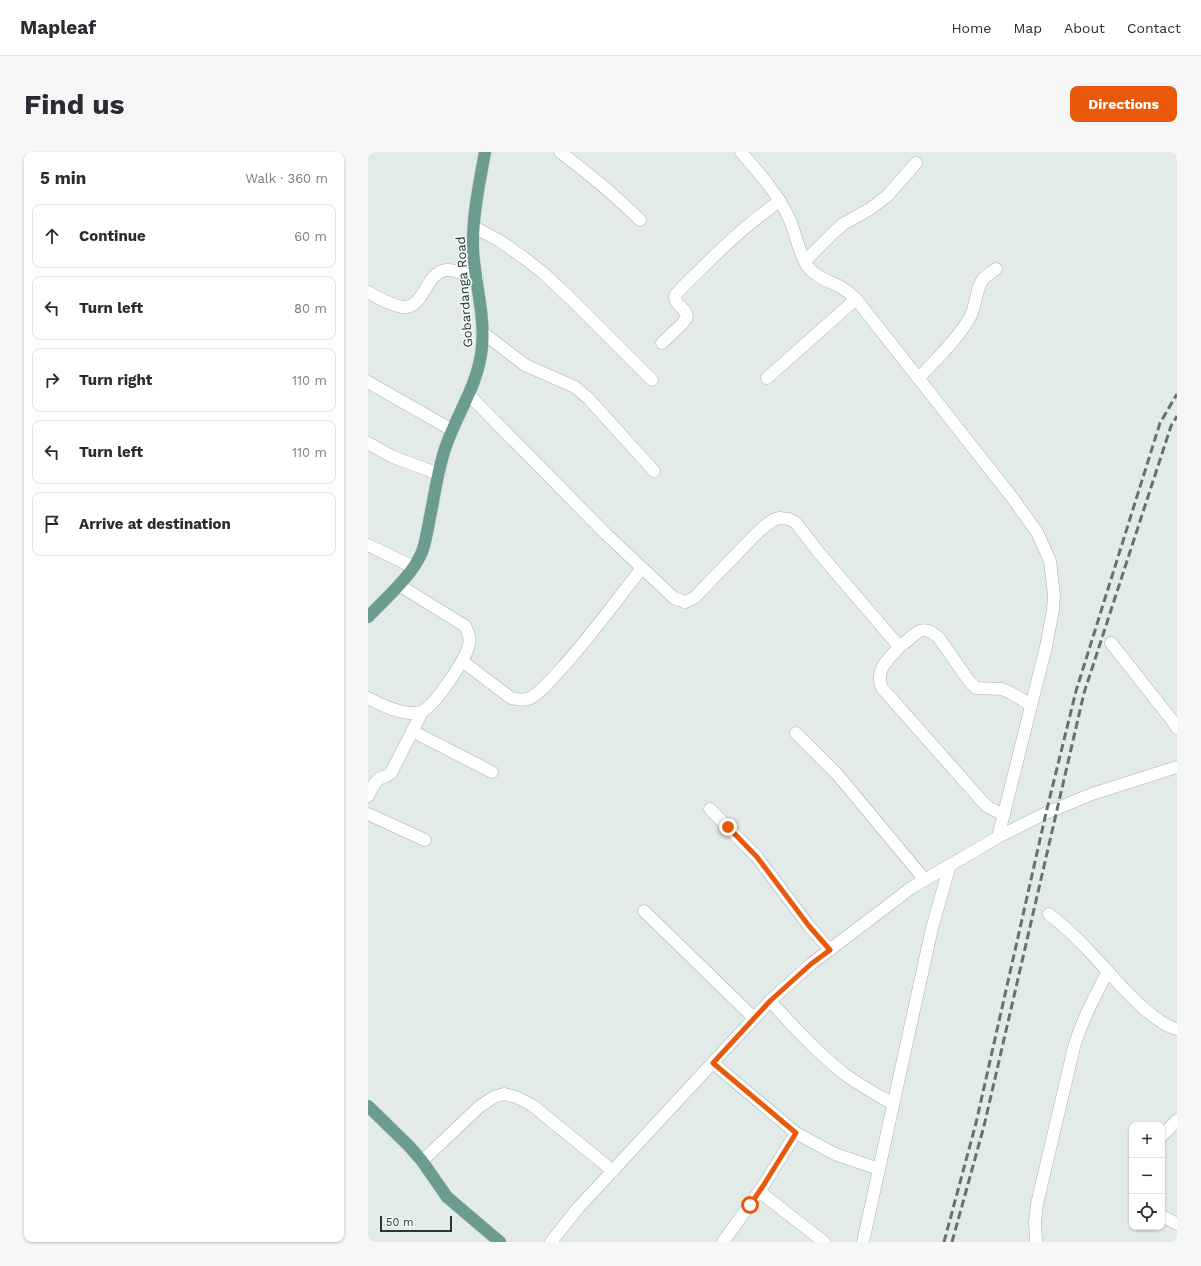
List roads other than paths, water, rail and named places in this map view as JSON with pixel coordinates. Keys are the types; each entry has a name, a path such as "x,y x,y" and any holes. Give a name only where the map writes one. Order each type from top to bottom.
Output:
{"main road":[{"name":"Gobardanga Road","path":"368,617 400,585 422,552 446,446 469,395 480,364 482,345 481,316 473,252 474,227 479,185 485,152"},
{"path":"368,1106 409,1146 422,1161 447,1197 500,1242"}],"street":[{"path":"560,152 598,181 640,220"},
{"path":"741,152 780,201 793,227 809,268 817,276 845,290 856,299 1011,496 1037,532 1050,561 1054,595 1053,610 1046,648 998,837"},
{"path":"805,261 843,224 870,209 887,196 916,163"},
{"path":"662,343 682,324 687,317 687,312 675,301 674,297 676,294 739,233 780,201"},
{"path":"474,227 500,241 542,272 652,380"},
{"path":"919,378 965,325 973,312 981,282 996,269"},
{"path":"368,292 396,305 409,307 420,298 432,279 437,274 446,270 455,271 477,278"},
{"path":"768,378 856,299"},
{"path":"482,332 525,365 575,386 588,398 654,471"},
{"path":"368,382 452,430"},
{"path":"469,395 542,471 674,598 685,602 694,598 766,525 779,518 789,519 795,522 820,554 894,641 901,645"},
{"path":"368,443 393,457 439,474"},
{"path":"368,545 413,567"},
{"path":"462,661 512,698 518,700 532,697 543,689 572,656 642,568"},
{"path":"368,796 377,780 388,776 391,773 422,712 437,698 462,661 470,644 469,634 465,626 400,585"},
{"path":"1004,815 988,807 981,800 882,688 879,682 879,675 881,669 901,645 905,644 916,632 929,631 939,638 969,681 976,688 1002,689 1031,705"},
{"path":"1111,643 1177,728"},
{"path":"368,698 397,710 412,713 422,712"},
{"path":"412,731 492,772"},
{"path":"796,733 846,784 925,880"},
{"path":"551,1242 578,1208 770,1001 811,964 911,888 998,837 1046,813 1092,794 1177,767"},
{"path":"710,809 757,857 809,926 830,950"},
{"path":"368,814 425,840"},
{"path":"863,1242 932,928 950,865"},
{"path":"644,911 754,1018"},
{"path":"1049,914 1073,935 1144,1008 1159,1021 1177,1029"},
{"path":"1036,1242 1035,1222 1037,1204 1074,1047 1086,1014 1108,971"},
{"path":"770,1001 808,1040 843,1072 861,1085 893,1104"},
{"path":"713,1063 796,1133 835,1154 879,1168"},
{"path":"422,1161 479,1107 494,1097 504,1094 516,1097 532,1105 613,1171"},
{"path":"1165,1133 1177,1120"},
{"path":"723,1242 760,1192 796,1133"},
{"path":"760,1192 824,1242"},
{"path":"1165,1218 1177,1224"}],"railway":[{"path":"944,1242 976,1123 1046,813 1076,691 1160,423 1177,394"},
{"path":"952,1242 984,1126 1084,693 1171,426 1177,416"}]}
